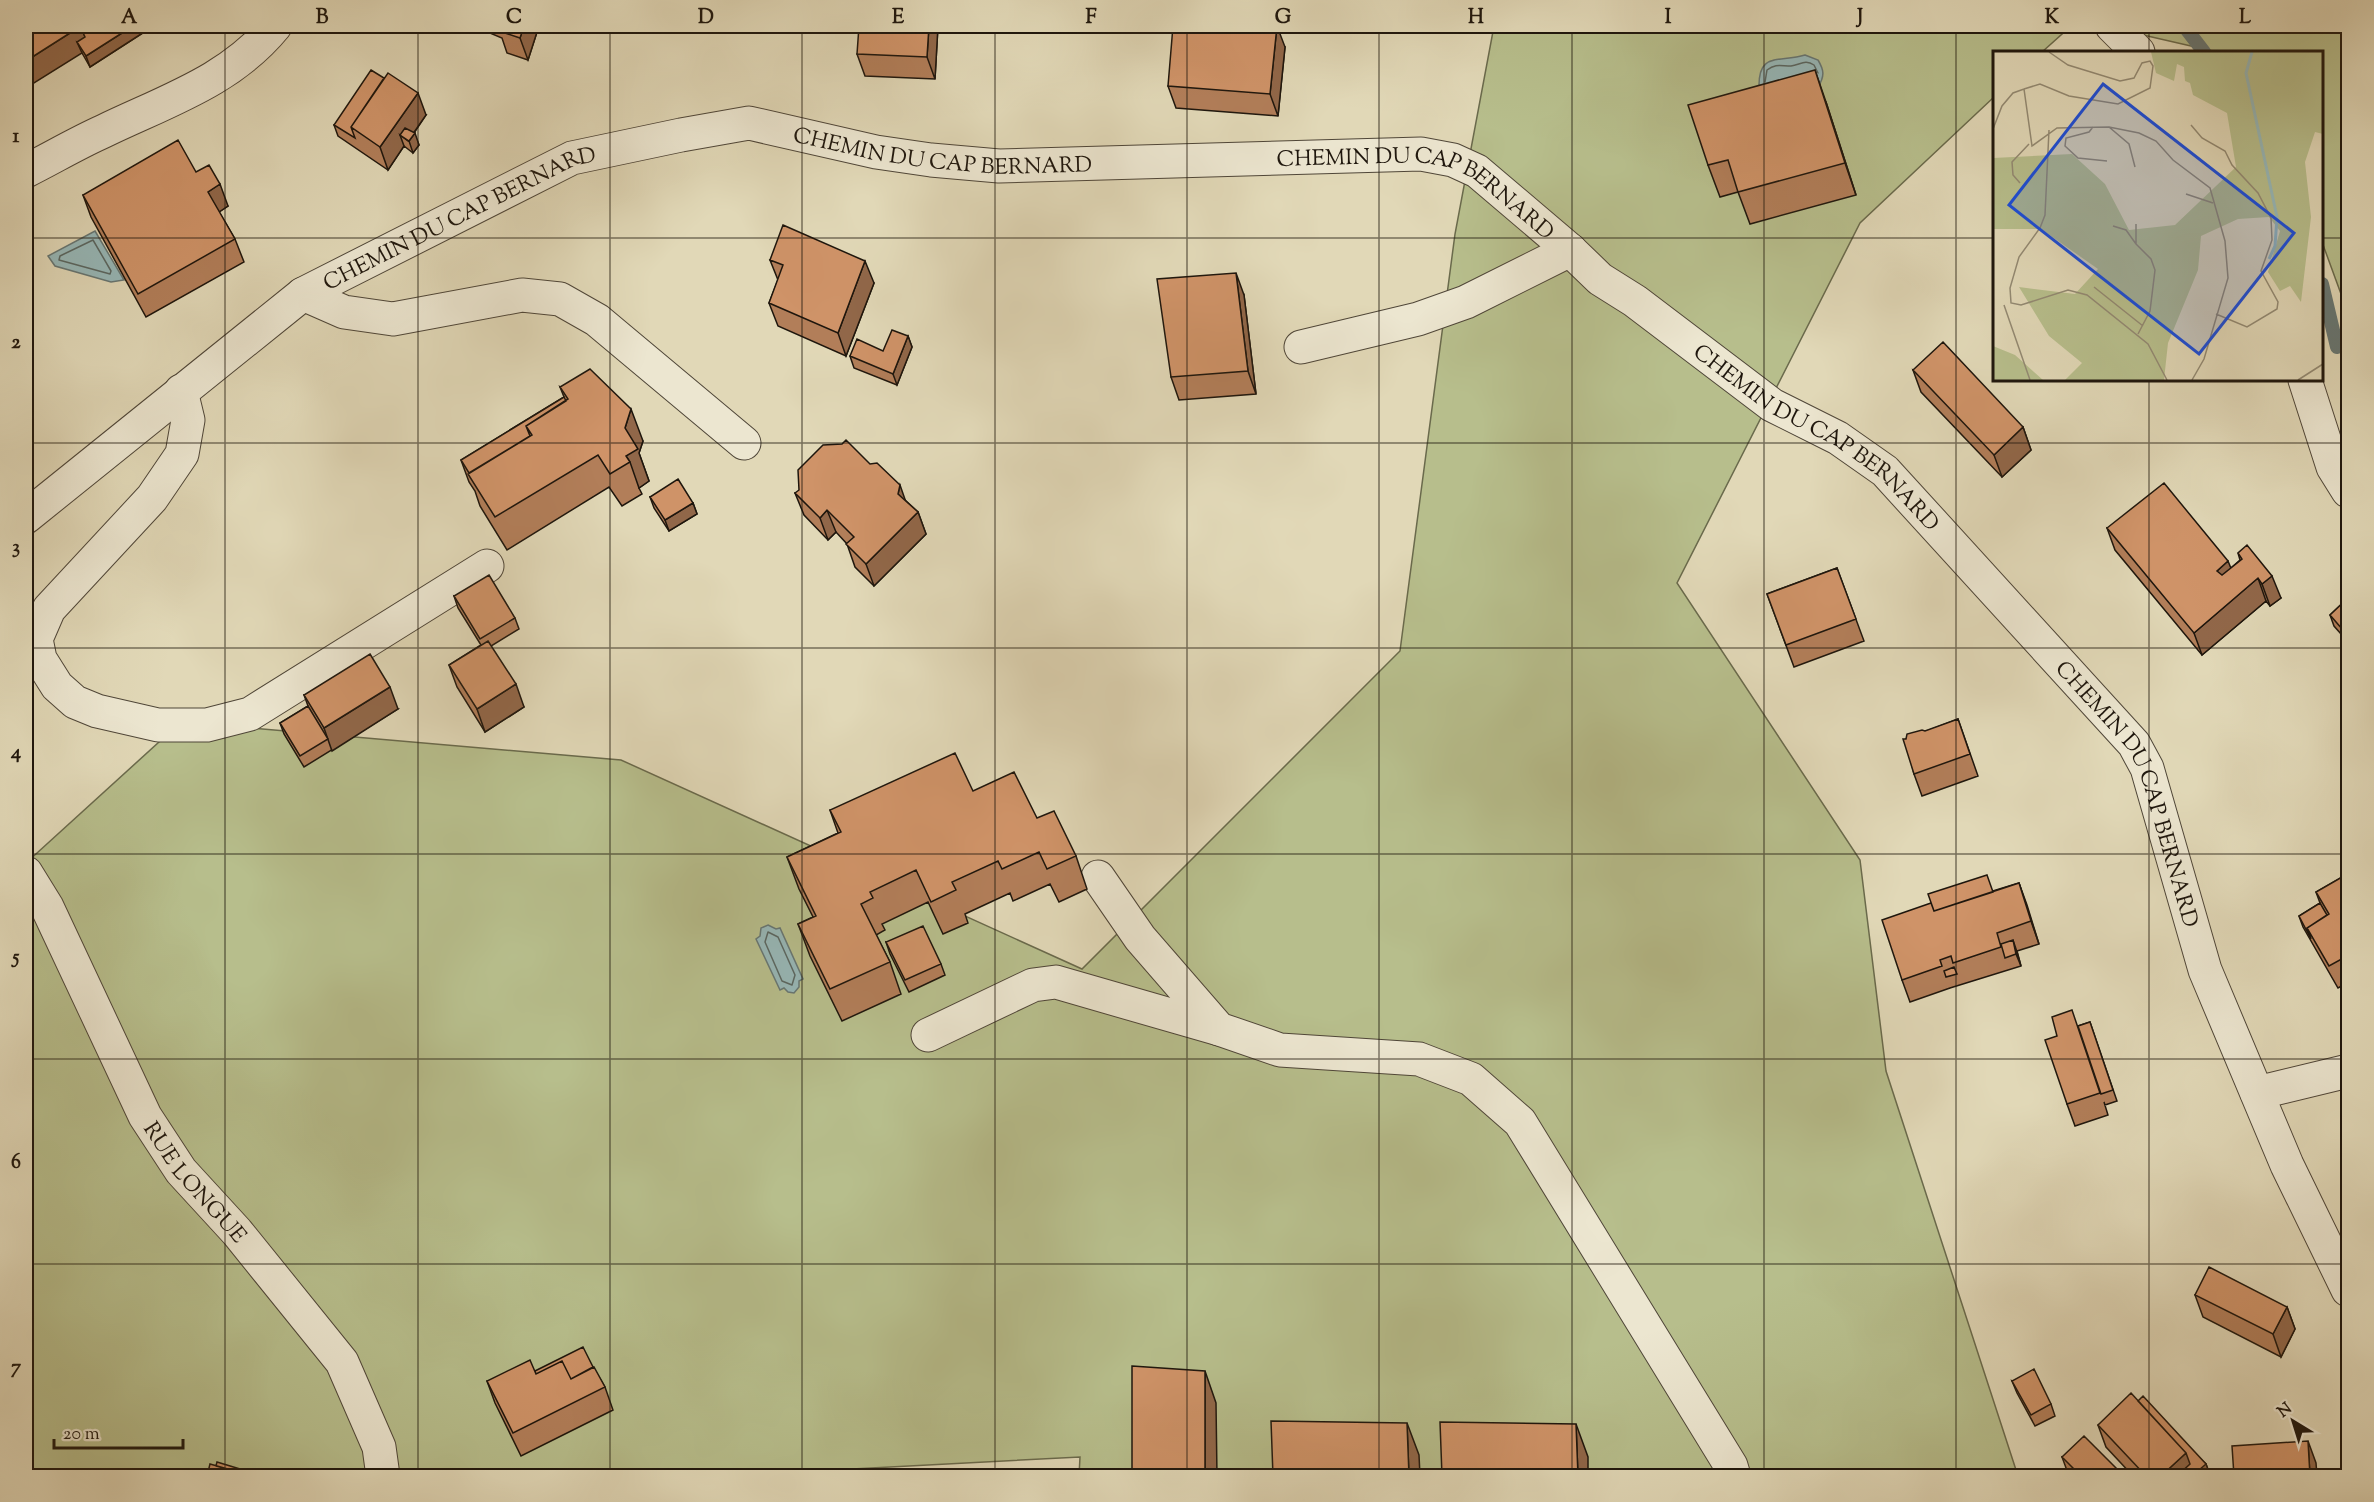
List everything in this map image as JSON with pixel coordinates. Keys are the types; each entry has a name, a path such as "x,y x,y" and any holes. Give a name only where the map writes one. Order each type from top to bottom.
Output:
{"street":[{"path":"26,171 103,131 184,95 236,65 275,26"},
{"path":"2112,26 2138,51"},
{"name":"CHEMIN DU CAP BERNARD","path":"26,517 303,294 572,158 749,123 876,152 999,166 1421,154 1453,160 1477,171 1570,250 1600,279 1635,301 1772,405 1838,438 1885,471 2134,744 2147,768 2205,970 2287,1165 2349,1290"},
{"path":"1301,347 1418,319 1466,302 1570,250"},
{"path":"303,294 344,312 393,319 522,295 560,299 597,320 744,443"},
{"path":"2306,381 2333,467 2349,491"},
{"path":"181,391 188,420 182,454 152,498 49,609 36,639 40,659 57,686 75,702 97,711 158,725 207,725 250,714 487,566"},
{"name":"RUE LONGUE","path":"26,873 47,907 145,1116 175,1162 237,1232 342,1362 379,1446 383,1476"},
{"path":"1098,877 1140,938 1219,1029"},
{"path":"928,1035 1033,985 1056,982 1219,1029 1280,1050 1419,1059 1471,1078 1520,1122 1731,1466 1734,1476"},
{"path":"2257,1093 2349,1071"}],"green space":[{"path":"1494,26 2071,26 2043,51 1993,51 1993,98 1860,223 1677,583 1860,860 1886,1071 2018,1476 1079,1476 1080,1457 719,1476 26,1476 26,863 181,722 621,760 1082,969 1400,651 1455,234"},
{"path":"2104,26 2348,26 2348,313 2323,245 2323,51 2213,51"}],"water":[{"path":"1805,55 1818,60 1822,67 1823,76 1818,87 1759,88 1762,68 1766,63"},
{"path":"95,231 124,280 111,282 55,266 48,256"},
{"path":"768,925 776,929 780,928 803,979 799,981 799,987 794,993 784,988 780,990 756,939 760,936 761,928"}],"building":[{"path":"26,26 81,26 26,61"},
{"path":"80,26 133,26 86,56 77,42 85,37"},
{"path":"501,26 524,26 520,38 499,31"},
{"path":"859,26 929,26 927,57 857,54"},
{"path":"1173,26 1277,26 1270,94 1168,86"},
{"path":"371,70 384,78 351,127 355,138 334,125"},
{"path":"1815,70 1845,163 1738,192 1728,160 1708,165 1688,105"},
{"path":"388,73 418,93 380,147 351,127"},
{"path":"405,128 415,133 409,141 400,135"},
{"path":"178,140 196,172 209,165 220,184 208,192 235,239 138,294 83,195"},
{"path":"783,225 865,261 838,333 769,303 783,265 770,260"},
{"path":"1236,273 1248,371 1171,377 1157,279"},
{"path":"892,330 908,336 893,374 850,356 857,339 883,351"},
{"path":"1943,342 2023,427 1994,455 1913,370"},
{"path":"590,369 631,409 625,428 638,449 626,456 630,462 610,474 598,455 495,517 468,474 532,435 526,426 568,399 560,387"},
{"path":"564,397 566,401 526,426 530,436 469,473 461,460"},
{"path":"846,440 870,464 877,463 900,485 898,494 918,512 866,564 846,544 854,537 827,510 820,518 795,493 799,490 798,470 823,445 842,444"},
{"path":"678,479 693,503 665,520 650,497"},
{"path":"2164,483 2228,561 2217,571 2222,575 2242,559 2238,553 2247,545 2272,576 2262,584 2258,578 2194,633 2107,528"},
{"path":"1837,568 1856,619 1786,645 1767,594"},
{"path":"489,575 515,618 480,639 454,596"},
{"path":"2349,597 2349,637 2330,615"},
{"path":"488,641 516,684 477,709 449,665"},
{"path":"370,654 390,687 324,728 304,695"},
{"path":"308,706 328,739 300,756 280,723"},
{"path":"1958,719 1970,754 1914,774 1903,739 1906,739 1907,734 1925,731"},
{"path":"955,753 973,791 1014,772 1037,818 1054,811 1076,856 1047,869 1039,852 1002,869 998,861 952,882 956,890 931,902 916,870 870,892 873,898 861,904 890,962 830,989 798,924 816,916 787,857 841,832 830,810"},
{"path":"2349,873 2349,955 2329,966 2307,928 2329,914 2316,892"},
{"path":"1987,875 1993,892 1934,911 1928,894"},
{"path":"2019,883 2031,921 1997,933 2001,947 1953,963 1951,956 1940,960 1942,966 1902,980 1882,920 1931,903 1934,911"},
{"path":"2320,903 2327,915 2307,928 2311,939 2299,916"},
{"path":"923,926 941,964 905,980 886,942"},
{"path":"2013,940 2016,954 2005,958 2001,944"},
{"path":"1954,967 1957,974 1946,977 1944,971"},
{"path":"2072,1010 2100,1093 2067,1104 2045,1040 2057,1036 2052,1017"},
{"path":"2090,1022 2113,1090 2101,1094 2078,1026"},
{"path":"2209,1267 2287,1307 2273,1334 2195,1295"},
{"path":"583,1347 593,1367 571,1379 562,1361 536,1374 535,1371"},
{"path":"530,1360 536,1374 562,1361 571,1379 594,1367 605,1387 513,1433 487,1381"},
{"path":"1132,1366 1205,1371 1205,1476 1132,1476"},
{"path":"2034,1369 2051,1404 2031,1415 2012,1381"},
{"path":"2131,1393 2186,1453 2161,1476 2146,1476 2098,1425"},
{"path":"2143,1396 2206,1464 2192,1476 2177,1476 2190,1464 2186,1453 2138,1401"},
{"path":"1271,1421 1407,1423 1409,1476 1273,1476"},
{"path":"1440,1422 1576,1424 1578,1476 1442,1476"},
{"path":"2084,1436 2124,1476 2081,1476 2062,1457"},
{"path":"2308,1441 2310,1476 2234,1476 2232,1446"},
{"path":"217,1462 250,1472 249,1475 216,1466"},
{"path":"210,1464 249,1475 251,1469 277,1476 207,1476"}],"waterway":[{"path":"2184,26 2203,51"},
{"path":"2323,288 2337,347"}]}
